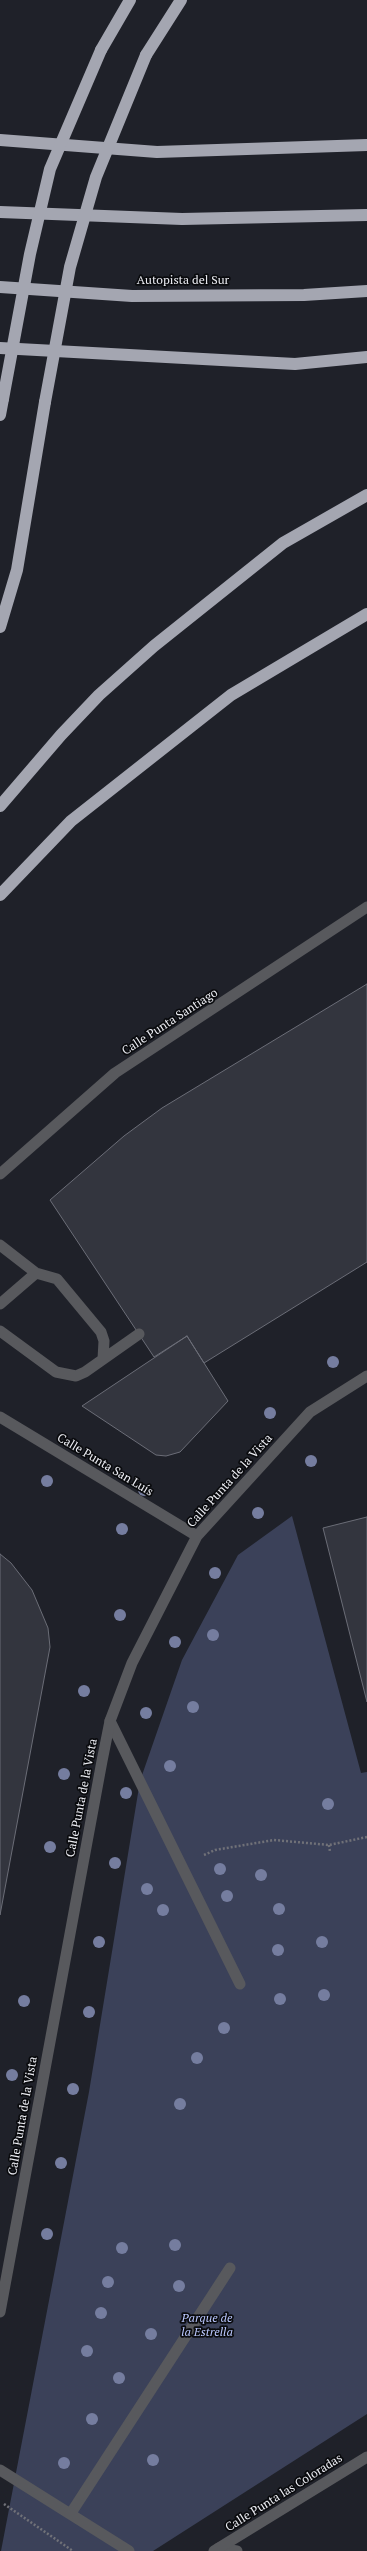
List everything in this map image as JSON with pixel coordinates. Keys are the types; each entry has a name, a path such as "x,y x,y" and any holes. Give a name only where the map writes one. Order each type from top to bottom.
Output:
{"highway":[{"path":"0,415 30,254 50,169 101,50 130,0"},
{"path":"0,627 16,570 70,267 96,178 146,55 181,0"},
{"path":"0,140 156,152 347,146 367,144"},
{"path":"0,212 182,219 367,215"},
{"name":"Autopista del Sur","path":"0,287 132,296 304,295 367,291"},
{"path":"0,348 295,364 367,357"},
{"path":"0,806 66,729 100,695 154,646 283,543 367,495"},
{"path":"0,895 71,821 231,695 367,614"}],"street":[{"name":"Calle Punta Santiago","path":"0,1174 115,1074 367,908"},
{"path":"0,1245 36,1273 57,1279 101,1332 104,1341 103,1359"},
{"path":"0,1304 36,1273"},
{"path":"0,1331 56,1372 76,1376 85,1372 139,1334"},
{"name":"Calle Punta de la Vista","path":"0,2312 110,1721 132,1663 197,1536 310,1412 367,1376"},
{"name":"Calle Punta San Luís","path":"0,1417 197,1536"},
{"path":"110,1721 240,1984"},
{"path":"71,2513 230,2268"},
{"name":"Calle Punta las Coloradas","path":"216,2550 367,2457"},
{"path":"0,2470 71,2513 129,2551"},
{"path":"216,2550 236,2551"}],"path":[{"path":"181,1864 215,1850 274,1840 330,1845 367,1837"},
{"path":"330,1845 330,1852"},
{"path":"0,2502 73,2551"}],"green space":[{"name":"Parque de la Estrella","path":"292,1516 361,1773 367,1772 367,2414 153,2551 1,2551 89,2092 140,1781 182,1660 238,1555"}],"building":[{"path":"367,984 367,1262 204,1363 187,1336 154,1357 50,1200 124,1136 162,1108"},
{"path":"187,1336 228,1401 180,1452 166,1456 156,1455 82,1406"},
{"path":"367,1517 367,1702 323,1528"},
{"path":"0,1554 11,1563 32,1590 48,1628 50,1647 0,1915"}]}
